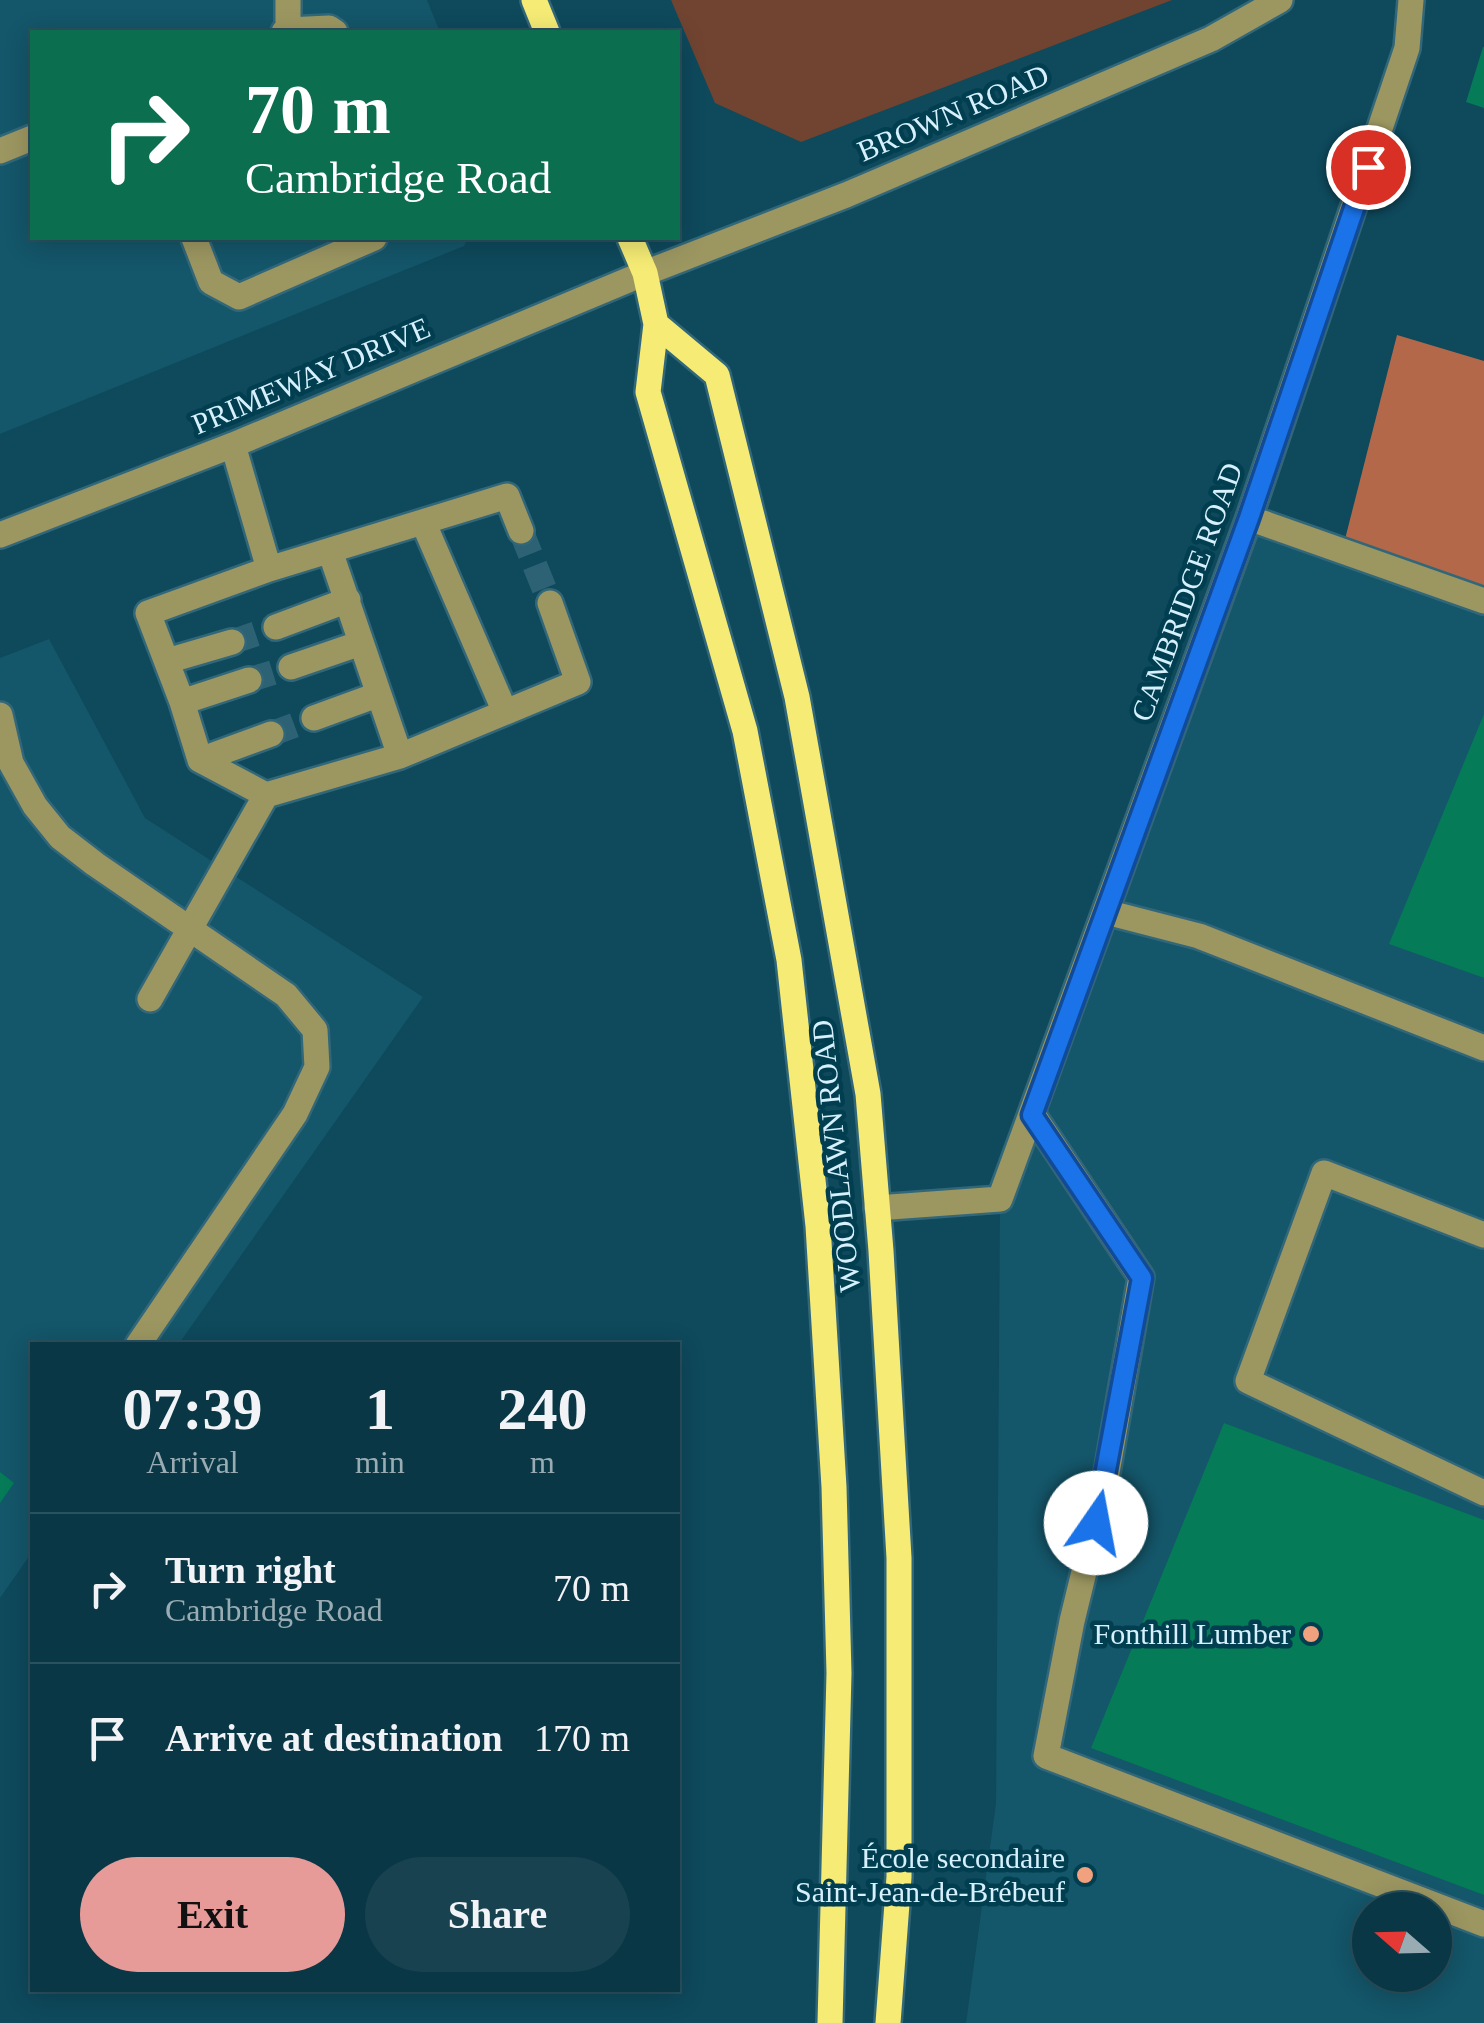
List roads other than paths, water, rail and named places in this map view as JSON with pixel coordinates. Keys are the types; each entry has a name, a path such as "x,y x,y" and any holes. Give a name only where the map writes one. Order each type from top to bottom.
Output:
{"main road":[{"path":"534,0 546,30"},
{"name":"WOODLAWN ROAD","path":"631,240 645,273 656,324 648,392 744,731 789,960 818,1226 834,1487 838,1673 830,2023"},
{"name":"WOODLAWN ROAD","path":"656,324 716,376 740,461 797,698 868,1094 899,1558 899,1877 888,2023"}],"street":[{"path":"286,30 288,0"},
{"name":"BROWN ROAD","path":"645,273 846,195 1211,39 1280,0"},
{"name":"CAMBRIDGE ROAD","path":"877,1208 1000,1200 1249,518 1407,48 1411,0"},
{"path":"308,30 332,30"},
{"path":"0,151 30,139"},
{"path":"195,240 211,282 239,296 369,240"},
{"name":"PRIMEWAY DRIVE","path":"0,535 232,445 645,273"},
{"path":"232,445 270,568"},
{"path":"521,531 507,496 270,568 148,614 200,760 266,795 400,756 578,682 550,603"},
{"path":"1249,518 1484,601"},
{"path":"424,524 505,712"},
{"path":"330,551 400,756"},
{"path":"276,627 348,600"},
{"path":"166,661 232,642"},
{"path":"291,668 362,644"},
{"path":"182,702 250,680"},
{"path":"314,718 377,695"},
{"path":"0,714 11,764 35,806 60,837 286,994 315,1030 317,1067 295,1114 140,1342"},
{"path":"200,760 270,734"},
{"path":"150,999 266,795"},
{"path":"1106,912 1199,936 1484,1048"},
{"path":"1032,1115 1142,1278 1104,1490 1072,1621 1046,1756 1484,1924"},
{"path":"1484,1236 1324,1172 1248,1381 1484,1493"}],"tunnel":[{"path":"521,531 550,603"},
{"path":"232,642 276,627"},
{"path":"249,680 291,667"},
{"path":"271,734 314,718"}],"place":[{"name":"Fonthill Lumber","path":"1311,1634"},
{"name":"École secondaire Saint-Jean-de-Brébeuf","path":"1085,1875"}]}
